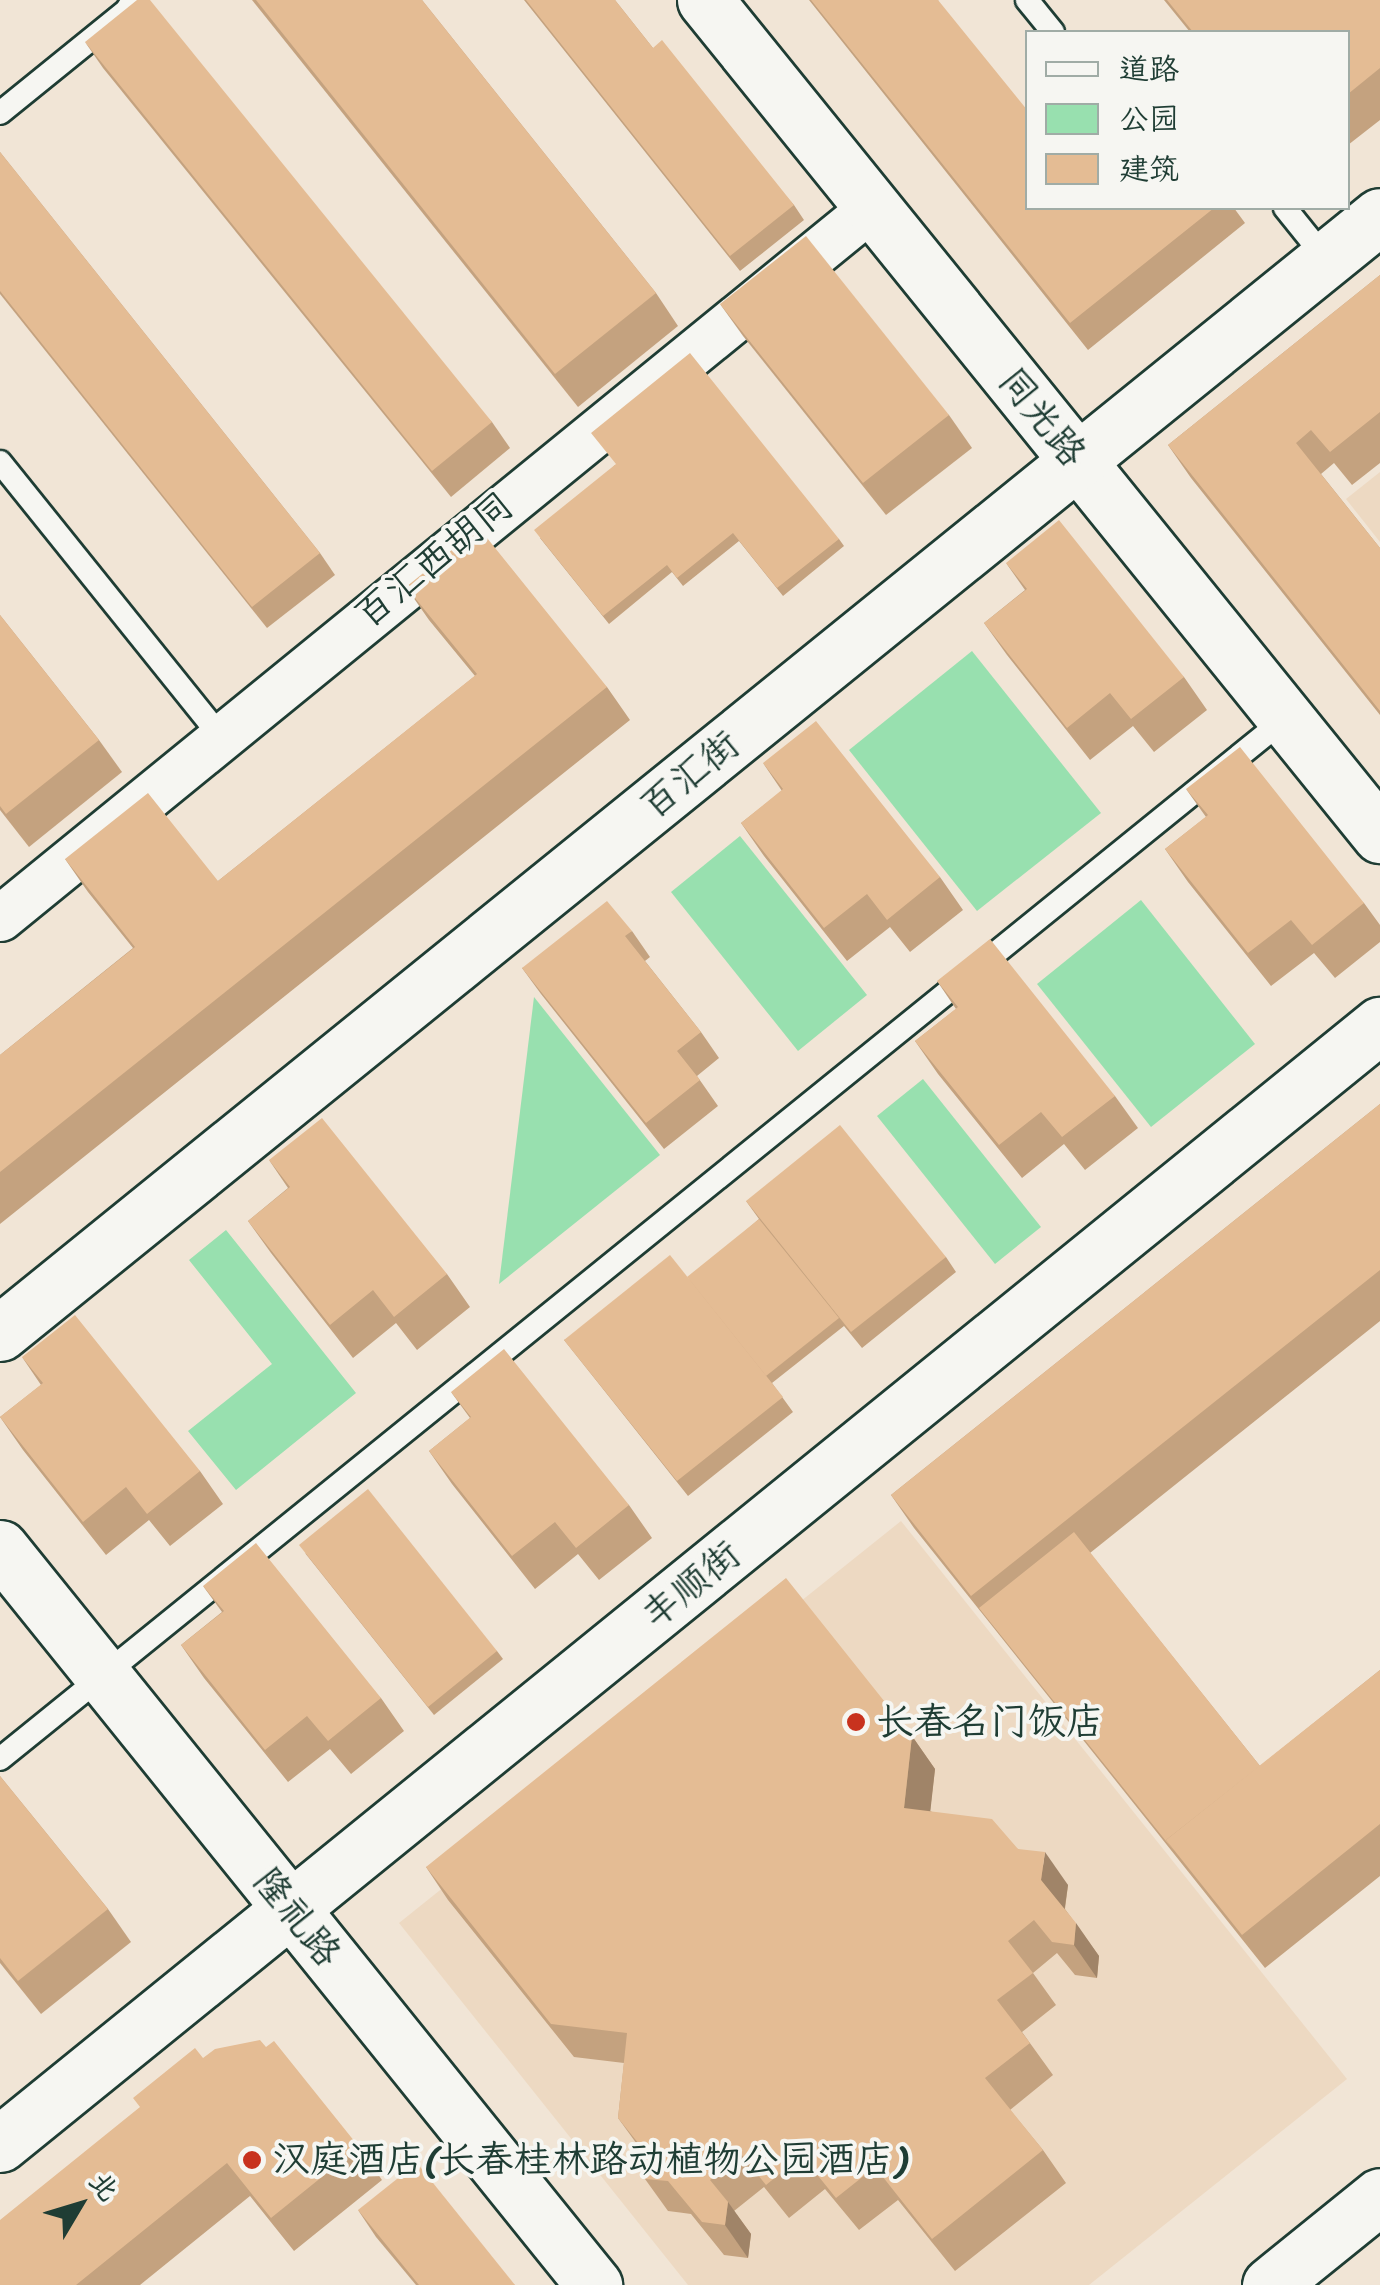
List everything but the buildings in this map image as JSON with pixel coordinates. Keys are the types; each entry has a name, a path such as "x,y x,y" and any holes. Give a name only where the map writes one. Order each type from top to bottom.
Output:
{"street":[{"name":"同光路","path":"705,0 1380,834"},
{"name":"百汇西胡同","path":"0,918 872,207"},
{"name":"百汇街","path":"0,1334 1380,216"},
{"name":"丰顺街","path":"0,2144 1380,1025"},
{"name":"隆礼路","path":"0,1548 594,2285"},
{"path":"1270,2285 1380,2196"}],"lane":[{"path":"0,112 127,10 133,0"},
{"path":"1027,0 1051,30"},
{"path":"1287,210 1326,260"},
{"path":"0,462 220,736"},
{"path":"0,1759 1286,718"}],"shaded area":[{"path":"1380,472 1380,542 1346,499"},
{"name":"长春名门饭店","path":"901,1521 1347,2079 1089,2285 688,2285 399,1923"}],"green space":[{"path":"972,651 1101,813 977,911 849,750"},
{"path":"740,836 867,995 798,1051 671,892"},
{"path":"1141,900 1255,1044 1151,1127 1037,984"},
{"path":"534,997 660,1155 499,1284"},
{"path":"923,1079 1041,1227 995,1264 877,1116"},
{"path":"226,1230 356,1393 236,1490 188,1431 272,1364 189,1260"}],"place":[{"name":"长春名门饭店","path":"856,1722"},
{"name":"汉庭酒店(长春桂林路动植物公园酒店)","path":"252,2160"}]}
